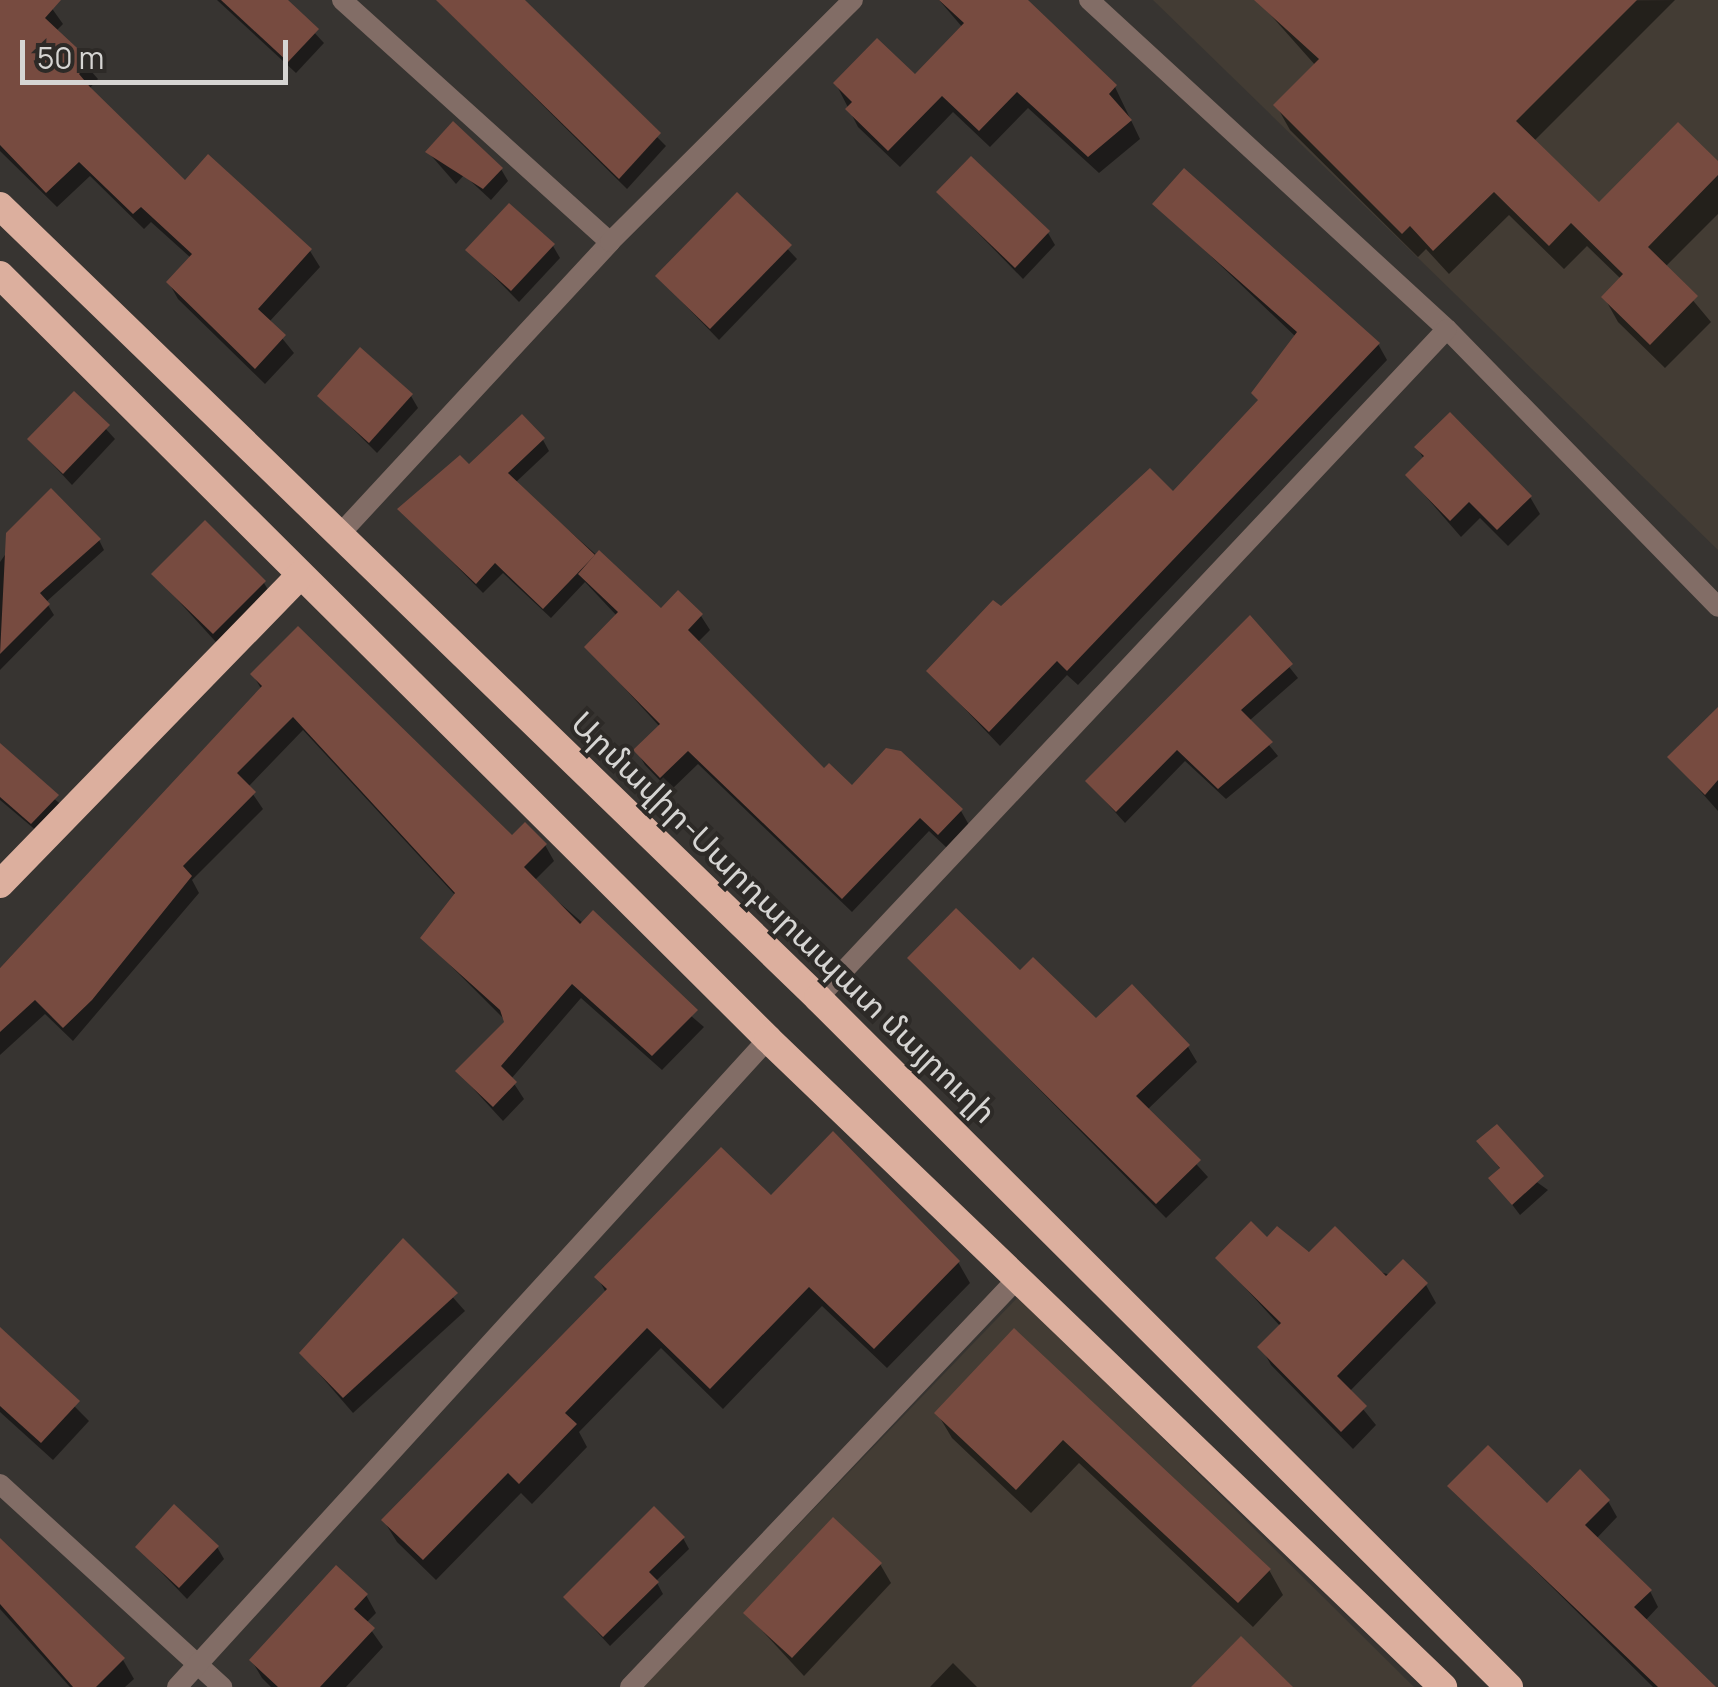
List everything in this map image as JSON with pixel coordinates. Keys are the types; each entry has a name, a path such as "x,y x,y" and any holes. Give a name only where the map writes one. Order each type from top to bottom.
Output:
{"highway":[{"name":"Արմավիր-Սարդարապատ մայրուղի","path":"0,206 818,998 1509,1687"},
{"path":"0,274 768,1040 1442,1687"},
{"path":"0,884 301,575"}],"street":[{"path":"342,0 610,242"},
{"path":"340,534 610,242 853,0"},
{"path":"1089,0 1447,329 1718,607"},
{"path":"818,998 1447,329"},
{"path":"177,1687 768,1040"},
{"path":"630,1687 1016,1280"},
{"path":"0,1484 222,1687"}],"shaded area":[{"path":"1153,0 1718,0 1718,550"},
{"path":"1019,1296 1414,1687 642,1687"}],"building":[{"path":"0,0 61,0 45,18 91,61 79,74 90,87 185,180 208,154 312,249 258,309 286,335 255,369 166,282 192,254 141,207 133,214 79,162 46,193 0,145"},
{"path":"221,0 288,0 319,29 288,62"},
{"path":"436,0 525,0 661,133 619,179"},
{"path":"939,0 1028,0 1117,85 1109,94 1132,120 1088,157 1017,92 979,131 942,96 888,151 845,109 852,102 833,83 877,38 915,74 964,23"},
{"path":"1254,0 1637,0 1516,121 1599,202 1678,122 1718,161 1718,175 1648,247 1698,296 1650,345 1601,297 1623,274 1571,223 1549,246 1494,192 1433,251 1410,226 1402,234 1273,105 1319,59"},
{"path":"453,121 503,168 483,189 425,152"},
{"path":"971,156 1050,231 1015,268 936,192"},
{"path":"1184,168 1380,343 1067,671 1057,661 989,732 926,671 993,600 1001,606 1150,468 1173,491 1258,400 1251,393 1297,332 1152,204"},
{"path":"737,192 792,245 710,329 655,276"},
{"path":"509,203 555,244 511,291 465,250"},
{"path":"360,347 413,394 369,443 317,396"},
{"path":"74,391 110,425 63,474 27,439"},
{"path":"1450,412 1532,496 1497,530 1469,502 1450,521 1405,475 1424,456 1414,447"},
{"path":"522,414 545,438 508,473 595,555 543,609 495,563 476,584 397,509 460,455 469,464"},
{"path":"51,488 101,539 40,593 50,604 0,654 6,533"},
{"path":"205,520 266,581 213,634 151,574"},
{"path":"599,550 661,608 678,590 703,614 688,630 824,768 829,763 852,785 886,748 901,751 963,809 938,835 920,818 842,899 688,751 660,778 633,750 660,724 584,647 618,612 578,574"},
{"path":"1250,615 1293,664 1241,710 1273,742 1218,789 1177,750 1116,812 1085,781"},
{"path":"298,626 512,835 525,822 547,844 524,867 580,924 593,910 698,1010 652,1056 572,984 501,1066 517,1082 493,1107 455,1071 504,1022 500,1010 420,938 455,893 293,717 237,773 256,792 183,866 192,876 92,1000 63,1028 35,1000 0,1032 0,968 262,686 250,674"},
{"path":"1718,707 1718,780 1705,795 1667,757"},
{"path":"0,743 59,795 31,824 0,797"},
{"path":"956,908 1020,970 1033,957 1096,1018 1132,984 1190,1045 1136,1096 1201,1160 1156,1204 907,958"},
{"path":"1497,1124 1544,1176 1512,1205 1488,1178 1500,1168 1476,1141"},
{"path":"833,1131 960,1261 874,1349 809,1287 710,1389 647,1328 565,1413 577,1424 519,1484 508,1473 423,1560 381,1520 607,1289 594,1277 721,1147 771,1195"},
{"path":"1251,1221 1267,1237 1277,1226 1309,1252 1335,1226 1386,1276 1403,1259 1428,1283 1337,1376 1367,1406 1341,1432 1257,1347 1281,1323 1215,1258"},
{"path":"403,1238 458,1293 343,1398 299,1353"},
{"path":"0,1327 80,1401 41,1443 0,1406"},
{"path":"1014,1328 1271,1569 1238,1603 1063,1440 1016,1490 934,1413"},
{"path":"1488,1445 1547,1503 1580,1469 1610,1500 1585,1525 1652,1590 1634,1607 1716,1687 1658,1687 1447,1486"},
{"path":"174,1504 219,1546 179,1588 135,1547"},
{"path":"654,1506 685,1537 649,1572 659,1582 603,1637 563,1597"},
{"path":"833,1517 882,1563 792,1658 743,1613"},
{"path":"0,1538 125,1658 96,1687 73,1687 0,1604"},
{"path":"336,1565 368,1594 354,1609 375,1628 320,1687 278,1687 249,1660"},
{"path":"1241,1636 1293,1687 1191,1687"}]}
